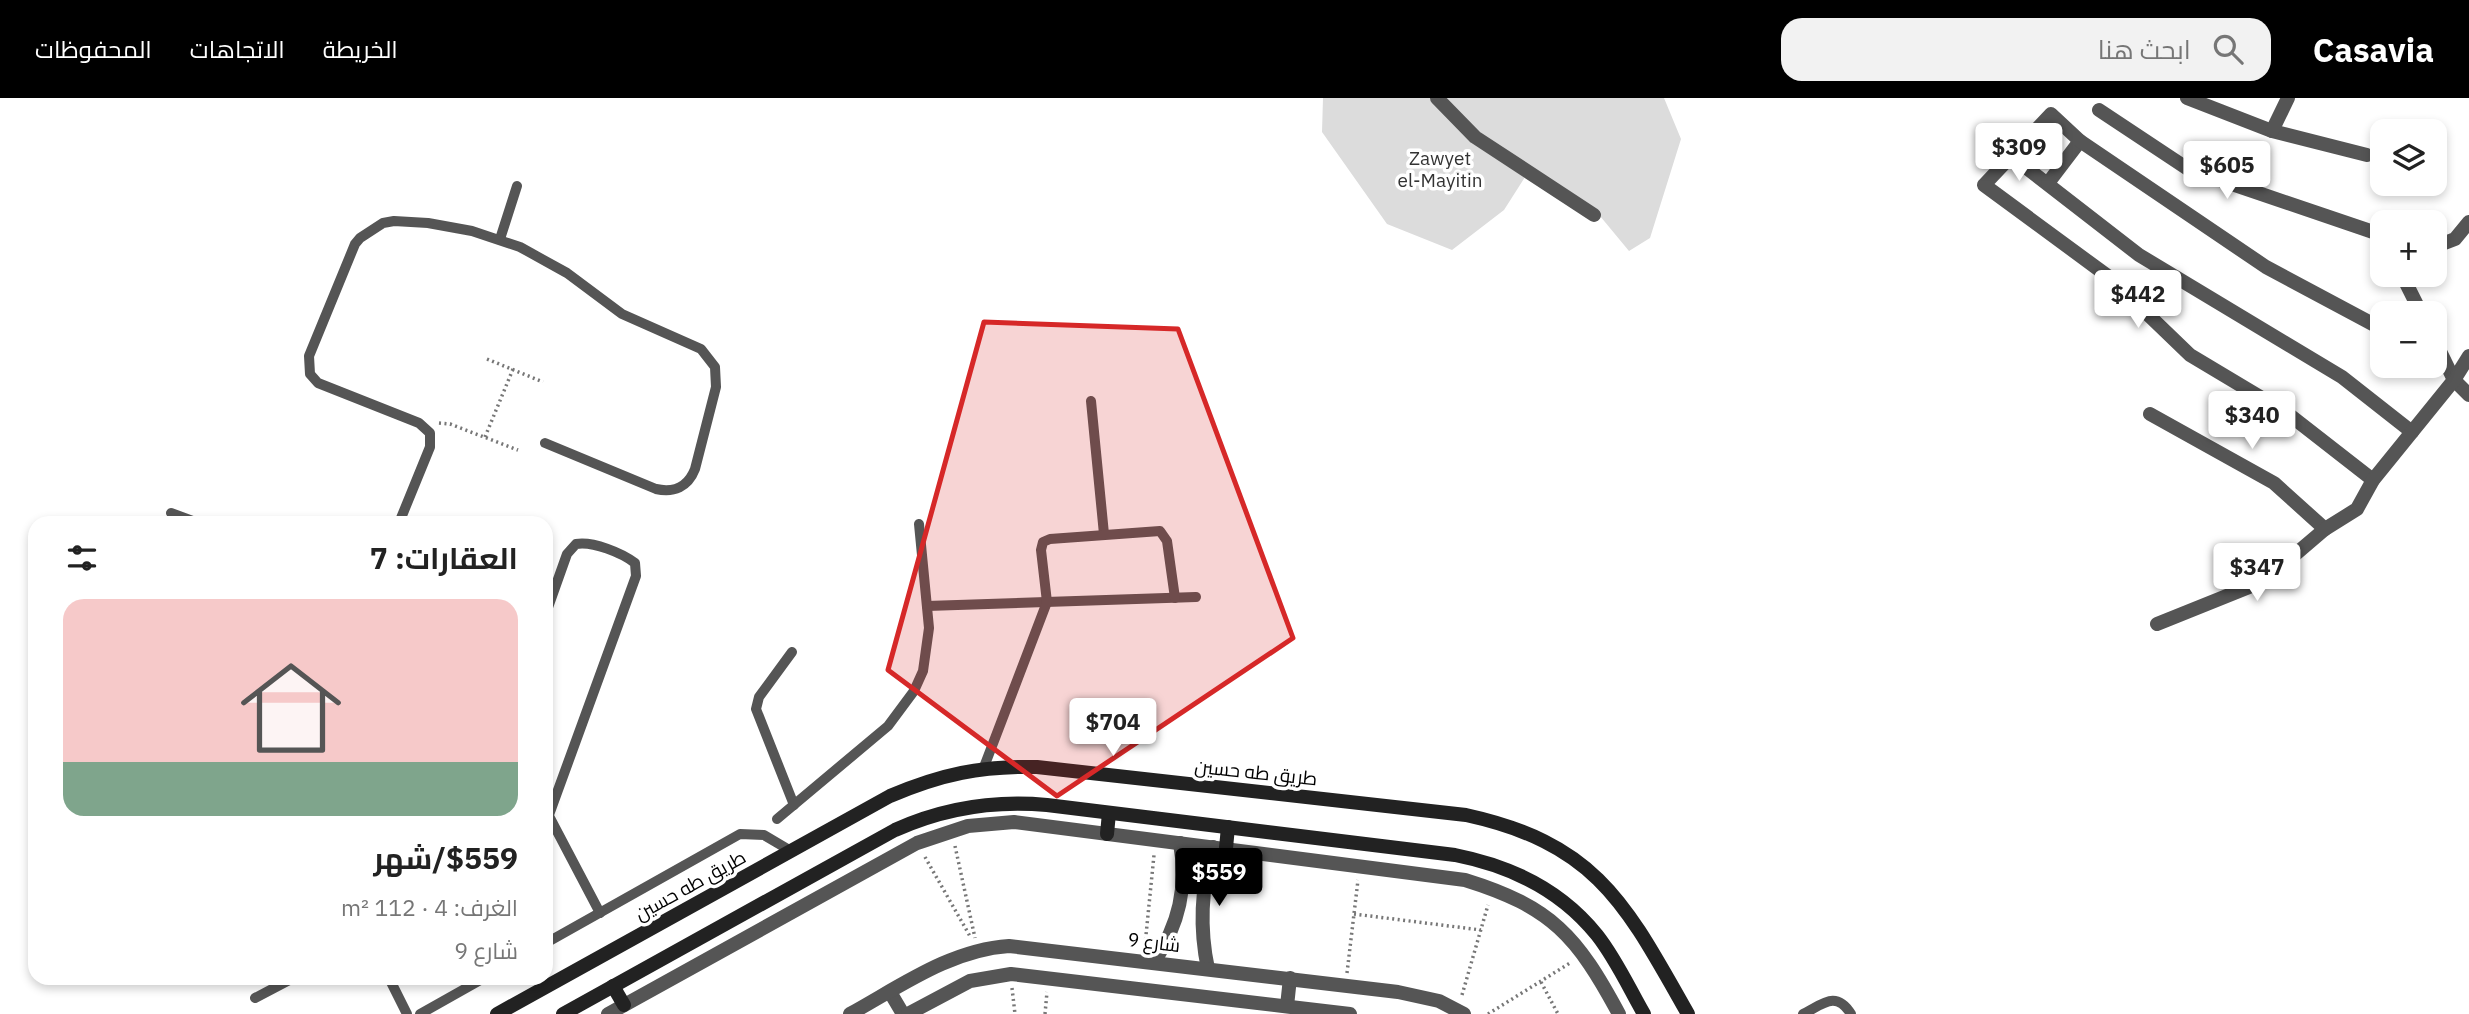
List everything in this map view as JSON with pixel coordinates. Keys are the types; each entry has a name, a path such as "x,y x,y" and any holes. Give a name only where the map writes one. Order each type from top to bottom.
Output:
{"main road":[{"name":"طريق طه حسين","path":"553,983 890,796 948,775 984,767 1037,767 1466,815 1503,823 1537,836 1569,855 1599,878 1623,906 1644,937 1688,1014"},
{"path":"563,1014 895,830 931,815 969,806 1008,803 1455,855 1496,865 1552,893 1584,920 1610,953 1644,1014"},
{"path":"1107,834 1110,813"},
{"path":"1219,848 1228,827"},
{"name":"طريق طه حسين","path":"497,1014 549,985"},
{"path":"613,986 622,1010"}],"street":[{"path":"1437,98 1475,137 1594,215"},
{"path":"2187,98 2272,131 2367,155"},
{"path":"2272,131 2288,98"},
{"path":"2099,110 2188,169 2370,231"},
{"path":"2370,323 2266,267 2080,141 2051,114 1984,185 2109,277 2190,355 2287,413 2373,480"},
{"path":"2048,183 2080,141"},
{"path":"2010,155 2139,255 2342,377 2412,432"},
{"path":"2447,242 2455,239 2469,222"},
{"path":"2455,239 2469,246"},
{"path":"2157,624 2264,582 2325,529 2357,509 2373,480 2454,380 2469,356"},
{"path":"2447,366 2454,380 2469,395"},
{"path":"2150,414 2274,483 2325,529"},
{"path":"608,1014 622,1010 917,843 952,830 1014,822 1444,875 1492,888 1542,914 1559,927 1584,954 1619,1014"},
{"path":"1149,961 1172,931 1180,905 1184,878 1180,843"},
{"path":"1208,968 1202,928 1203,887 1219,848"},
{"name":"شارع 9","path":"850,1014 945,961 977,949 1026,946 1419,995 1461,1012"},
{"path":"890,992 905,1014 970,981 1011,974 1350,1014"},
{"path":"1287,1006 1290,978"}],"lane":[{"path":"500,239 517,186"},
{"path":"401,516 431,442 430,433 424,426 318,383 310,374 309,356 355,244 373,228 394,221 451,226 500,239 555,266 610,307 634,321 701,349 712,360 717,374 716,387 695,469 692,477 680,488 672,491 656,489 545,443"},
{"path":"1091,401 1104,534"},
{"path":"171,513 179,516"},
{"path":"778,819 888,726 914,691 923,671 929,628 919,524"},
{"path":"984,767 1047,602 1041,550 1043,542 1050,539 1153,530 1164,533 1175,598"},
{"path":"553,593 567,554 576,544 589,544 635,563 636,576 553,803"},
{"path":"927,606 1196,597"},
{"path":"792,652 759,697 756,709 794,805"},
{"path":"553,830 600,913"},
{"path":"553,939 740,834 764,835 790,851"},
{"path":"255,998 280,985"},
{"path":"392,985 407,1014"},
{"path":"420,1014 472,985"},
{"path":"1803,1014 1832,1000 1844,1004 1851,1014"}],"path":[{"path":"487,359 543,382"},
{"path":"485,438 513,369"},
{"path":"424,426 450,424 518,450"},
{"path":"952,830 977,949"},
{"path":"1149,961 1155,840"},
{"path":"917,843 977,949"},
{"path":"1346,985 1359,865"},
{"path":"1461,1012 1492,888"},
{"path":"1354,914 1481,930"},
{"path":"1488,1014 1584,954"},
{"path":"1011,974 1015,1014"},
{"path":"1540,981 1558,1014"}],"highlighted area":[{"path":"984,322 1178,329 1293,638 1057,796 888,670"}],"green space":[{"name":"Zawyet el-Mayitin","path":"1323,98 1664,98 1681,139 1650,238 1629,251 1600,216 1527,174 1504,210 1452,250 1387,224 1322,132"}]}
